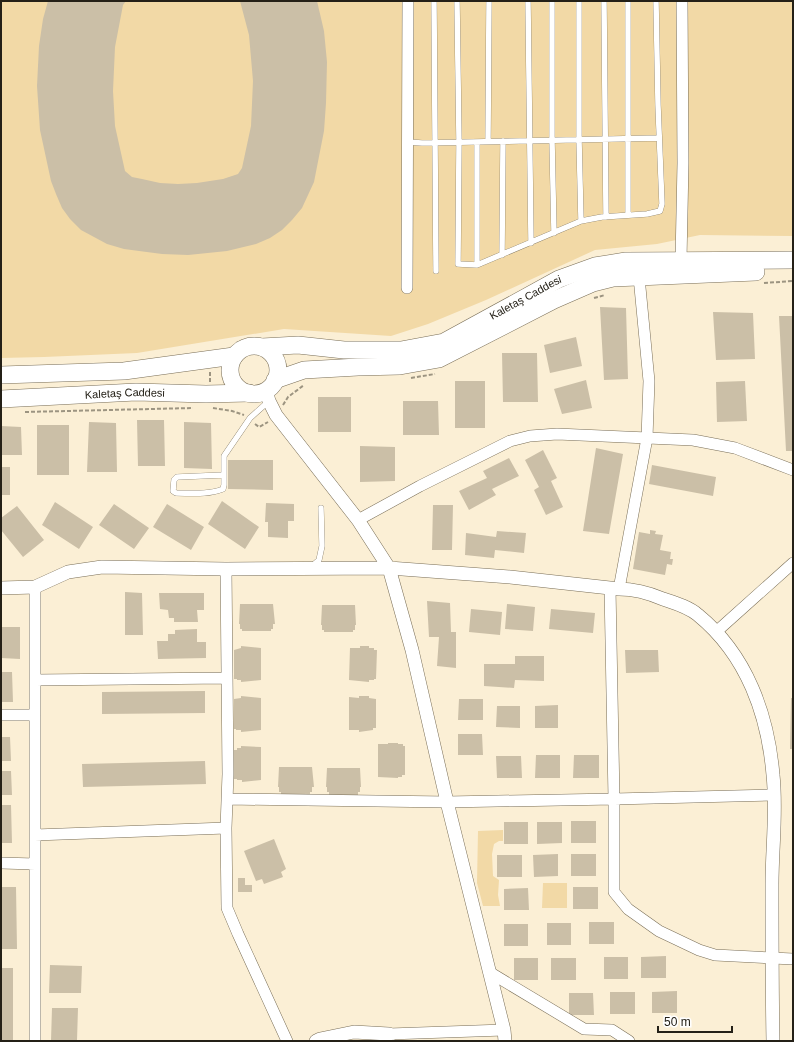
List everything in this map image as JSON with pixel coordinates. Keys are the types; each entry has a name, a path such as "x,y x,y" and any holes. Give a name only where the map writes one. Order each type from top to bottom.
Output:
{"main road":[{"name":"Kaletaş Caddesi","path":"260,343 344,350 401,350 444,342 559,279 595,266 626,261 793,260"},
{"name":"Kaletaş Caddesi","path":"270,391 304,370 400,366 439,359 554,300 593,283 613,278 733,272 793,271"},
{"path":"260,343 274,357 278,372 270,391 255,394 241,390 235,385 231,378 230,371 233,350 240,350 260,343"},
{"name":"Kaletaş Caddesi","path":"1,375 124,372 209,359 233,350"},
{"name":"Kaletaş Caddesi","path":"1,398 136,392 210,394 249,393"}],"street":[{"path":"407,288 408,1"},
{"path":"681,261 683,163 682,1"},
{"path":"639,277 648,381 647,438 615,588 614,892 628,909 659,931 699,950 715,955 793,959"},
{"path":"270,391 281,421 358,520 389,568 412,650 447,802 490,972 504,1035 389,1038 354,1032 316,1041"},
{"path":"358,520 420,486 510,441 530,436 557,434 693,440 735,448 793,470"},
{"path":"716,632 793,563"},
{"path":"1,588 35,587 68,572 102,567 226,569 389,568 510,577 630,589 651,594 678,604 698,615 716,632 733,652 746,673 755,695 770,748 774,777 772,959 773,1041"},
{"path":"226,569 228,799 226,828 227,908 287,1041"},
{"path":"35,587 35,1041"},
{"path":"35,680 227,678"},
{"path":"1,715 35,715"},
{"path":"228,799 447,802 774,795"},
{"path":"35,835 226,828"},
{"path":"1,863 35,864"},
{"path":"490,972 584,1029 612,1030 629,1041"}],"lane":[{"path":"434,1 436,271"},
{"path":"457,1 459,142 458,264 477,265 581,221 606,217 647,214 660,211 662,204 656,1"},
{"path":"488,141 489,1"},
{"path":"528,1 531,243"},
{"path":"552,1 554,233"},
{"path":"579,1 579,140 581,221"},
{"path":"604,1 606,217"},
{"path":"628,1 628,215"},
{"path":"408,142 659,138"},
{"path":"502,255 503,141"},
{"path":"477,142 477,265"},
{"path":"224,475 177,477 174,480 173,491 176,493 217,492 223,489 224,485 224,475 224,456 270,391"},
{"path":"309,569 319,560 322,546 321,508"}],"path":[{"path":"763,283 793,281"},
{"path":"590,299 609,294"},
{"path":"233,350 251,339 260,343"},
{"path":"209,359 210,394"},
{"path":"408,378 430,376 436,373"}],"shaded area":[{"path":"1,1 793,1 793,236 700,235 657,244 595,250 486,300 428,324 391,336 284,329 137,353 1,358"},
{"path":"503,830 503,841 499,841 494,844 492,854 493,876 499,880 498,895 500,906 483,906 477,883 478,831"},
{"path":"543,883 567,883 567,908 542,908"}],"building":[{"path":"48,1 126,1 123,5 115,47 113,91 115,126 125,171 132,177 160,183 178,184 223,179 238,174 242,168 251,126 253,81 249,35 240,1 317,1 324,31 327,62 324,131 314,182 302,208 292,220 282,230 270,238 256,244 227,251 188,255 162,254 124,249 107,244 81,230 62,208 56,194 51,181 40,130 37,86 39,46 43,19"},
{"path":"600,307 626,308 628,379 604,380"},
{"path":"713,312 753,313 755,359 716,360"},
{"path":"779,316 793,316 793,451 786,451"},
{"path":"576,337 582,366 550,373 544,345"},
{"path":"502,353 537,353 538,402 503,402"},
{"path":"586,380 592,408 562,414 554,389"},
{"path":"455,381 485,381 485,428 455,428"},
{"path":"745,381 747,421 717,422 716,382"},
{"path":"318,397 351,397 351,432 318,432"},
{"path":"403,401 438,401 439,435 403,435"},
{"path":"137,420 164,420 165,466 138,466"},
{"path":"89,422 116,423 117,472 87,472"},
{"path":"184,422 211,423 212,469 184,468"},
{"path":"37,425 69,425 69,475 37,475"},
{"path":"1,426 21,427 22,455 1,455"},
{"path":"360,446 395,447 395,481 360,482"},
{"path":"596,448 623,454 609,534 583,531"},
{"path":"543,450 557,478 551,481 563,507 546,515 534,490 539,487 525,460"},
{"path":"509,458 519,476 492,489 496,495 469,510 459,491 487,478 483,471"},
{"path":"228,460 273,460 273,490 228,489"},
{"path":"652,465 716,477 713,496 649,484"},
{"path":"1,467 10,467 10,495 1,495"},
{"path":"222,501 259,527 245,549 208,524"},
{"path":"55,502 93,527 79,549 42,525"},
{"path":"266,503 294,504 294,521 288,521 288,538 268,537 268,522 265,522"},
{"path":"114,504 149,528 134,549 99,525"},
{"path":"167,504 204,527 191,550 153,527"},
{"path":"433,505 453,505 452,550 432,550"},
{"path":"17,506 44,540 23,557 1,530 1,518"},
{"path":"650,530 656,531 655,534 663,535 660,550 671,552 670,559 673,559 672,565 667,564 665,575 633,569 639,532 650,534"},
{"path":"497,531 526,533 524,553 495,550 494,558 465,555 466,533 496,537"},
{"path":"125,592 142,593 143,635 125,635"},
{"path":"159,593 204,593 204,610 197,610 198,622 174,622 174,618 169,618 168,610 160,609"},
{"path":"427,601 450,603 451,632 456,632 456,668 437,666 439,637 429,637"},
{"path":"240,604 273,604 275,624 273,624 273,629 271,629 271,631 242,631 239,624"},
{"path":"507,604 535,607 533,631 505,629"},
{"path":"322,605 355,605 355,630 353,630 353,632 324,632 321,625"},
{"path":"471,609 502,612 500,635 469,632"},
{"path":"551,609 595,613 593,633 549,629"},
{"path":"1,627 20,627 20,659 1,658"},
{"path":"197,629 197,642 206,642 206,658 158,659 157,641 168,641 168,634 175,634 175,630"},
{"path":"241,646 261,648 261,680 241,682 241,680 234,679 234,650 241,648"},
{"path":"360,646 369,646 369,648 374,648 374,650 377,650 376,679 369,680 369,682 349,680 350,648 360,648"},
{"path":"625,650 658,650 659,672 626,673"},
{"path":"515,656 544,656 544,681 515,680 514,688 484,686 484,664 515,664"},
{"path":"1,672 12,672 13,702 1,702"},
{"path":"205,691 205,713 102,714 102,692"},
{"path":"241,696 261,698 261,730 241,732 241,730 234,729 234,699 241,698"},
{"path":"359,696 369,696 369,698 376,699 376,728 373,728 373,730 359,732 359,730 349,730 349,697 359,698"},
{"path":"791,698 793,698 793,749 790,749"},
{"path":"459,699 483,699 483,720 458,720"},
{"path":"558,705 558,728 535,728 535,706"},
{"path":"497,706 520,706 520,728 496,727"},
{"path":"458,734 482,734 483,755 458,755"},
{"path":"1,737 10,737 11,761 1,761"},
{"path":"398,743 405,746 405,775 402,775 402,777 378,777 378,744"},
{"path":"241,746 261,747 261,780 242,782 242,780 234,779 234,750 241,748"},
{"path":"536,755 560,755 560,778 535,778"},
{"path":"574,755 599,755 599,778 573,778"},
{"path":"496,756 521,756 522,778 497,778"},
{"path":"205,761 206,784 83,787 82,764"},
{"path":"279,767 312,767 314,787 312,787 312,792 310,792 310,794 281,794 278,787"},
{"path":"327,768 360,768 361,787 358,795 329,795 326,787"},
{"path":"1,771 11,771 12,795 1,795"},
{"path":"1,805 11,805 12,843 1,843"},
{"path":"571,821 596,821 596,843 571,843"},
{"path":"504,822 528,822 528,844 504,844"},
{"path":"537,822 562,822 562,843 537,844"},
{"path":"274,839 286,869 281,872 283,877 264,884 262,879 256,881 244,851"},
{"path":"558,854 558,876 534,877 533,855"},
{"path":"571,854 596,854 596,876 571,876"},
{"path":"497,855 522,855 522,877 497,877"},
{"path":"238,878 245,878 245,885 252,885 252,892 238,892"},
{"path":"1,887 16,887 17,949 1,949"},
{"path":"573,887 598,887 598,909 573,909"},
{"path":"528,888 529,910 504,910 504,889"},
{"path":"589,922 614,922 614,944 589,944"},
{"path":"547,923 571,923 571,945 547,945"},
{"path":"504,924 528,924 528,946 504,946"},
{"path":"666,956 666,978 641,978 641,957"},
{"path":"604,957 628,957 628,979 604,979"},
{"path":"514,958 538,958 538,980 514,980"},
{"path":"551,958 576,958 576,980 551,980"},
{"path":"50,965 82,966 81,993 49,993"},
{"path":"1,968 13,968 13,1041 1,1041"},
{"path":"677,991 677,1013 652,1013 652,992"},
{"path":"610,992 635,992 635,1014 610,1014"},
{"path":"569,993 593,993 594,1015 569,1015"},
{"path":"52,1008 78,1008 77,1041 51,1041"}]}
